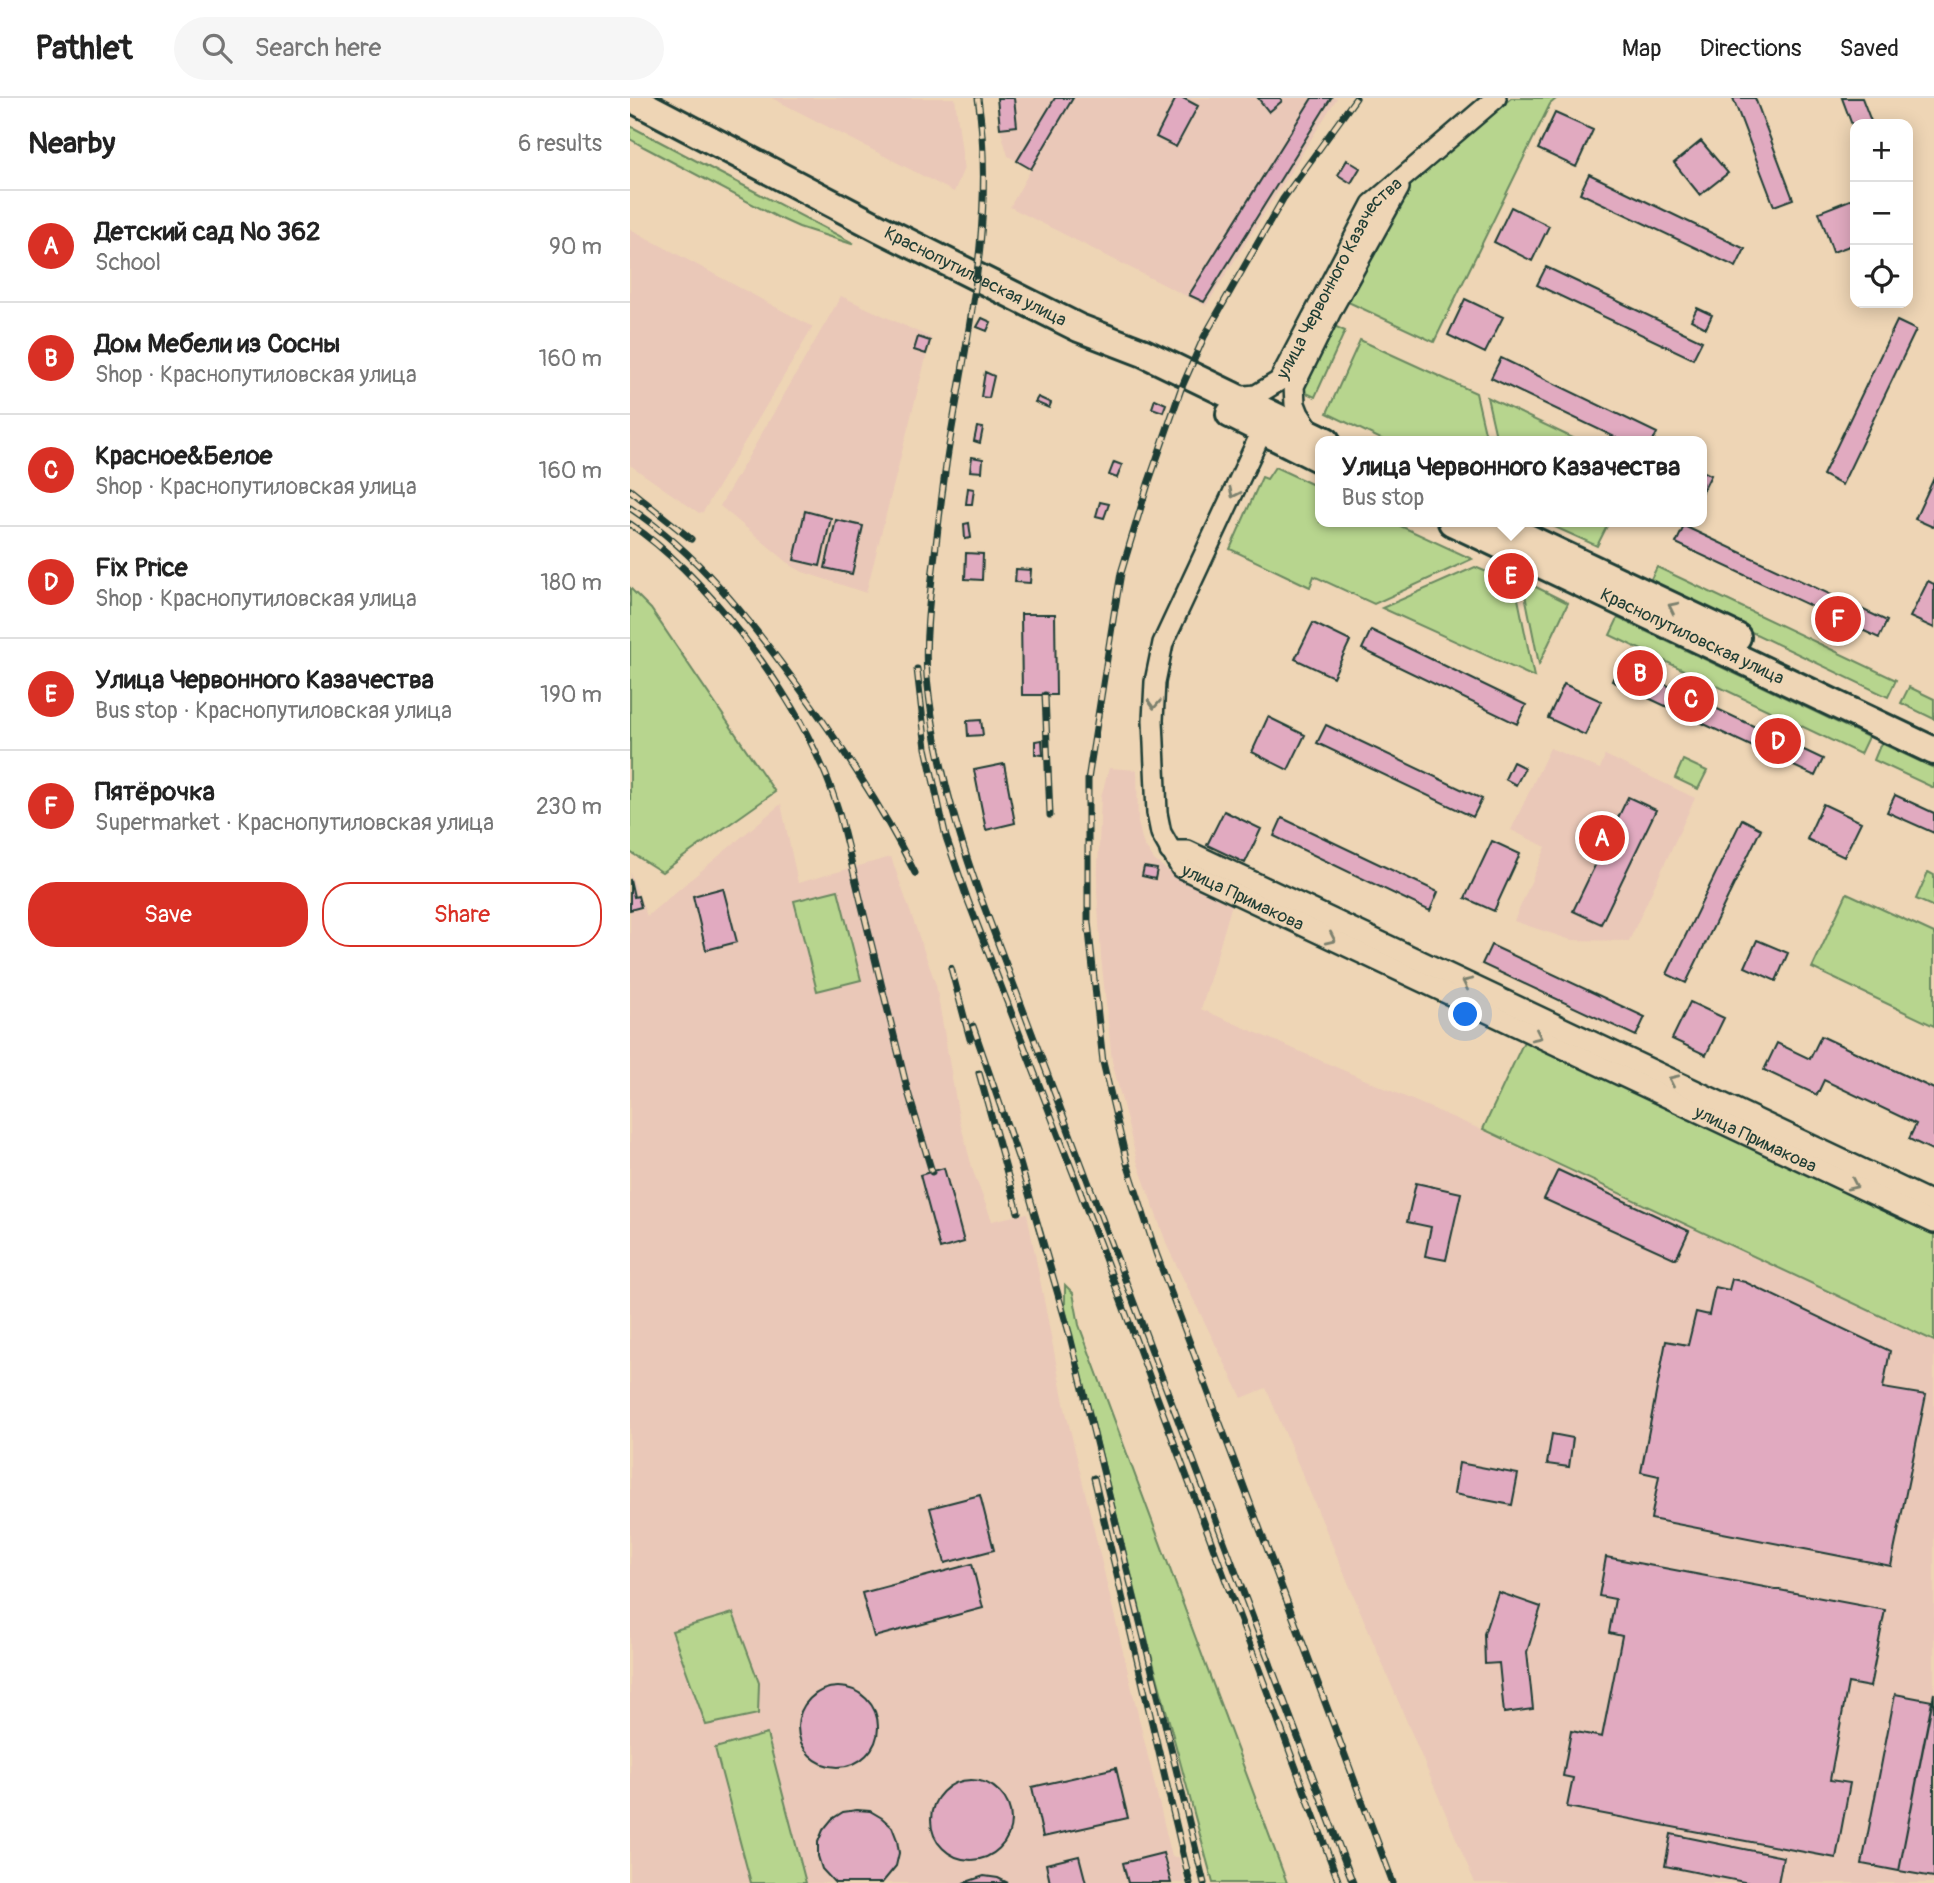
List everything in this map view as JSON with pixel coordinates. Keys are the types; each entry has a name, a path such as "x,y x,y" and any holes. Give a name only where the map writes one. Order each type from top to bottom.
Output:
{"main road":[{"name":"Краснопутиловская улица","path":"631,98 881,229 1079,328 1144,354 1234,397 1315,442"},
{"name":"Краснопутиловская улица","path":"630,116 872,243 1181,389 1262,431 1315,444"},
{"name":"Краснопутиловская улица","path":"1462,527 1934,751"},
{"name":"Краснопутиловская улица","path":"1504,527 1934,732"}],"street":[{"name":"улица Червонного Казачества","path":"1234,397 1256,395 1279,381 1372,204 1496,98"},
{"name":"улица Червонного Казачества","path":"1315,438 1299,414 1295,404 1294,387 1381,217 1408,173"},
{"path":"1170,851 1161,833 1155,790 1155,682 1163,643 1262,431"},
{"name":"улица Примакова","path":"1170,851 1188,851 1934,1203"},
{"name":"улица Примакова","path":"1170,851 1181,868 1934,1223"}],"shaded area":[{"path":"772,98 955,98 964,168 954,192"},
{"path":"997,98 1337,98 1206,306 1010,207 1031,169 1008,156 1000,128"},
{"path":"630,229 813,327 703,512 699,513 630,465"},
{"path":"841,296 931,338 866,593 792,566 720,506"},
{"path":"1550,748 1600,769 1605,755 1695,798 1629,941 1571,940 1514,921 1546,847 1511,830"},
{"path":"1109,768 1137,770 1138,822 1143,843 1154,860 1168,871 1232,904 1201,1009 1482,1130 1934,1342 1934,1883 1475,1883 1266,1388 1242,1398 1168,1248 1137,1161 1112,1061 1101,957 1097,890 1101,797"},
{"path":"781,804 798,883 891,857 936,985 959,1118 973,1171 992,1221 1027,1213 1065,1408 1172,1857 1179,1857 1185,1883 630,1883 630,873 647,916"}],"green space":[{"path":"1511,98 1557,98 1550,104 1434,342 1346,301 1401,197 1413,182"},
{"path":"630,126 853,243 799,227 777,217 630,139"},
{"path":"1330,324 1345,331 1315,397 1300,390"},
{"path":"1360,340 1476,393 1486,436 1375,436 1327,413"},
{"path":"1487,397 1569,436 1496,436"},
{"path":"1275,467 1315,486 1315,527 1403,527 1472,559 1374,604 1314,576 1310,587 1230,549 1262,477 1267,479"},
{"path":"1555,527 1606,527 1597,546"},
{"path":"1475,567 1515,584 1534,677 1382,608"},
{"path":"1657,567 1896,680 1888,697 1649,583"},
{"path":"1522,580 1568,603 1539,664"},
{"path":"630,588 651,609 775,792 662,872 630,852"},
{"path":"1618,618 1868,737 1860,754 1610,635"},
{"path":"1909,687 1934,699 1934,719 1901,703"},
{"path":"1881,743 1934,768 1934,788 1874,760"},
{"path":"1683,760 1707,771 1698,789 1675,778"},
{"path":"1928,872 1934,875 1934,907 1916,899"},
{"path":"838,890 861,980 817,991 794,901"},
{"path":"1847,893 1934,933 1934,1026 1812,968"},
{"path":"1525,1039 1934,1234 1934,1341 1483,1129"},
{"path":"1065,1285 1073,1293 1079,1325 1287,1883 1213,1883 1153,1662 1065,1308"},
{"path":"733,1613 759,1683 758,1714 706,1725 672,1631"},
{"path":"767,1734 806,1883 751,1883 715,1748"}],"building":[{"path":"997,98 1014,98 1017,126 1000,128"},
{"path":"1055,98 1073,98 1031,169 1017,161"},
{"path":"1176,98 1183,98 1198,106 1176,147 1156,137"},
{"path":"1258,98 1280,98 1282,101 1269,112"},
{"path":"1312,98 1331,98 1204,302 1189,295"},
{"path":"1733,98 1755,98 1793,199 1774,206"},
{"path":"1842,98 1862,98 1870,119 1850,120"},
{"path":"1555,113 1593,130 1576,167 1538,149"},
{"path":"1701,141 1728,173 1700,195 1674,163"},
{"path":"1347,160 1360,168 1351,183 1338,175"},
{"path":"1589,174 1745,249 1736,267 1580,193"},
{"path":"1850,200 1850,246 1833,252 1819,212"},
{"path":"1511,207 1549,226 1532,261 1494,242"},
{"path":"1546,267 1702,341 1693,359 1537,285"},
{"path":"1465,299 1503,317 1485,353 1448,335"},
{"path":"1697,308 1712,315 1706,328 1691,320"},
{"path":"982,318 991,322 987,331 977,327"},
{"path":"1897,321 1916,330 1842,485 1823,475"},
{"path":"918,337 930,341 926,354 914,350"},
{"path":"1501,358 1657,433 1656,436 1613,436 1491,378"},
{"path":"985,372 994,376 989,398 981,397"},
{"path":"1038,397 1051,403 1049,408 1035,402"},
{"path":"1155,399 1166,404 1163,412 1152,408"},
{"path":"977,427 983,428 980,443 974,441"},
{"path":"972,457 983,459 982,472 970,471"},
{"path":"1114,462 1122,465 1117,478 1109,475"},
{"path":"1934,478 1934,526 1933,527 1915,519"},
{"path":"968,488 974,489 972,504 966,504"},
{"path":"1100,502 1109,504 1104,518 1096,516"},
{"path":"805,511 831,518 820,566 794,560"},
{"path":"836,520 863,526 852,574 825,568"},
{"path":"969,523 971,538 965,539 964,524"},
{"path":"1684,527 1686,527 1887,621 1879,638 1676,543"},
{"path":"966,553 983,554 982,580 965,579"},
{"path":"1016,569 1031,570 1030,583 1015,582"},
{"path":"1928,581 1934,584 1934,628 1910,617"},
{"path":"1021,614 1055,614 1056,695 1022,695"},
{"path":"1313,623 1350,641 1333,677 1295,659"},
{"path":"1371,630 1526,705 1517,724 1362,649"},
{"path":"1620,663 1823,759 1815,776 1612,681"},
{"path":"1564,684 1601,701 1585,735 1548,718"},
{"path":"1268,717 1305,735 1288,770 1252,752"},
{"path":"981,720 983,735 968,736 967,721"},
{"path":"1326,725 1482,799 1473,817 1317,743"},
{"path":"1042,740 1043,755 1035,754 1035,741"},
{"path":"1513,762 1525,768 1516,785 1505,779"},
{"path":"1004,764 1015,823 986,830 974,770"},
{"path":"1895,795 1934,813 1934,833 1887,812"},
{"path":"1628,797 1656,810 1601,924 1573,911"},
{"path":"1823,804 1861,822 1844,857 1807,839"},
{"path":"1224,811 1261,829 1245,863 1207,845"},
{"path":"1282,818 1438,892 1430,911 1274,836"},
{"path":"1742,819 1761,829 1686,983 1667,974"},
{"path":"1492,841 1520,854 1494,911 1465,898"},
{"path":"1144,867 1157,869 1155,879 1142,876"},
{"path":"630,879 634,897 638,896 641,907 630,910"},
{"path":"723,888 737,942 706,950 693,896"},
{"path":"1757,940 1788,953 1776,981 1745,967"},
{"path":"1491,945 1645,1017 1636,1036 1482,964"},
{"path":"1690,1002 1724,1018 1706,1055 1672,1039"},
{"path":"1821,1036 1934,1089 1934,1151 1909,1139 1916,1124 1824,1080 1817,1095 1764,1070 1777,1043 1810,1059"},
{"path":"944,1168 964,1242 940,1249 920,1175"},
{"path":"1558,1170 1689,1231 1676,1259 1544,1199"},
{"path":"1416,1183 1461,1193 1446,1260 1425,1256 1431,1227 1407,1222"},
{"path":"1732,1279 1745,1282 1890,1351 1883,1388 1926,1395 1891,1566 1651,1519 1659,1476 1641,1472 1666,1341 1688,1345 1696,1312 1709,1315 1715,1287 1729,1290"},
{"path":"1552,1434 1573,1438 1569,1467 1547,1464"},
{"path":"1459,1463 1518,1474 1512,1505 1454,1494"},
{"path":"980,1495 994,1550 945,1563 930,1508"},
{"path":"1606,1557 1885,1610 1870,1687 1848,1683 1830,1780 1850,1783 1836,1858 1567,1807 1573,1778 1563,1776 1571,1731 1602,1737 1622,1636 1609,1633 1615,1599 1599,1596"},
{"path":"972,1564 983,1608 874,1637 862,1593"},
{"path":"1498,1592 1541,1607 1527,1652 1533,1709 1504,1713 1499,1663 1485,1664 1484,1634"},
{"path":"830,1687 846,1687 867,1698 878,1719 878,1735 867,1756 846,1767 830,1767 816,1761 804,1749 798,1735 798,1719 804,1705 816,1693"},
{"path":"1934,1693 1934,1877 1899,1871"},
{"path":"1895,1694 1932,1701 1899,1871 1862,1864"},
{"path":"1116,1768 1128,1818 1043,1837 1032,1787"},
{"path":"963,1780 979,1780 1000,1791 1011,1812 1011,1828 1000,1849 979,1860 963,1860 949,1854 937,1842 931,1828 931,1812 937,1798 949,1786"},
{"path":"870,1811 882,1818 892,1827 897,1840 899,1853 896,1866 882,1883 835,1883 822,1869 818,1842 823,1830 832,1819 843,1812"},
{"path":"1671,1834 1783,1857 1778,1883 1749,1883 1665,1866"},
{"path":"1163,1853 1171,1883 1128,1883 1123,1863"},
{"path":"1079,1856 1086,1883 1050,1883 1046,1864"},
{"path":"984,1876 998,1878 1008,1883 963,1883"}],"railway":[{"path":"978,98 983,184 978,269 944,479 927,628 927,677 940,759 953,813 979,893 1353,1883"},
{"path":"1356,98 1283,199 1204,337 1181,389 1148,484 1121,573 1088,780 1088,922 1103,1062 1127,1163 1156,1253 1393,1883"},
{"path":"630,490 691,539"},
{"path":"630,508 678,545 700,566 759,634 844,752 915,873"},
{"path":"630,524 686,571 740,632 787,699 824,769 838,809 908,1092 932,1172"},
{"path":"917,669 926,748 946,837 967,898 1075,1178 1339,1883"},
{"path":"1045,695 1050,815"},
{"path":"951,968 970,1039"},
{"path":"973,1026 1020,1163 1070,1336 1204,1883"},
{"path":"979,1073 1018,1212"},
{"path":"1094,1478 1190,1883"}],"place":[{"name":"Улица Червонного Казачества","path":"1511,576"},
{"name":"Пятёрочка","path":"1838,619"},
{"name":"Дом Мебели из Сосны","path":"1640,673"},
{"name":"Красное&Белое","path":"1691,699"},
{"name":"Fix Price","path":"1778,741"},
{"name":"Детский сад № 362","path":"1602,838"}]}
